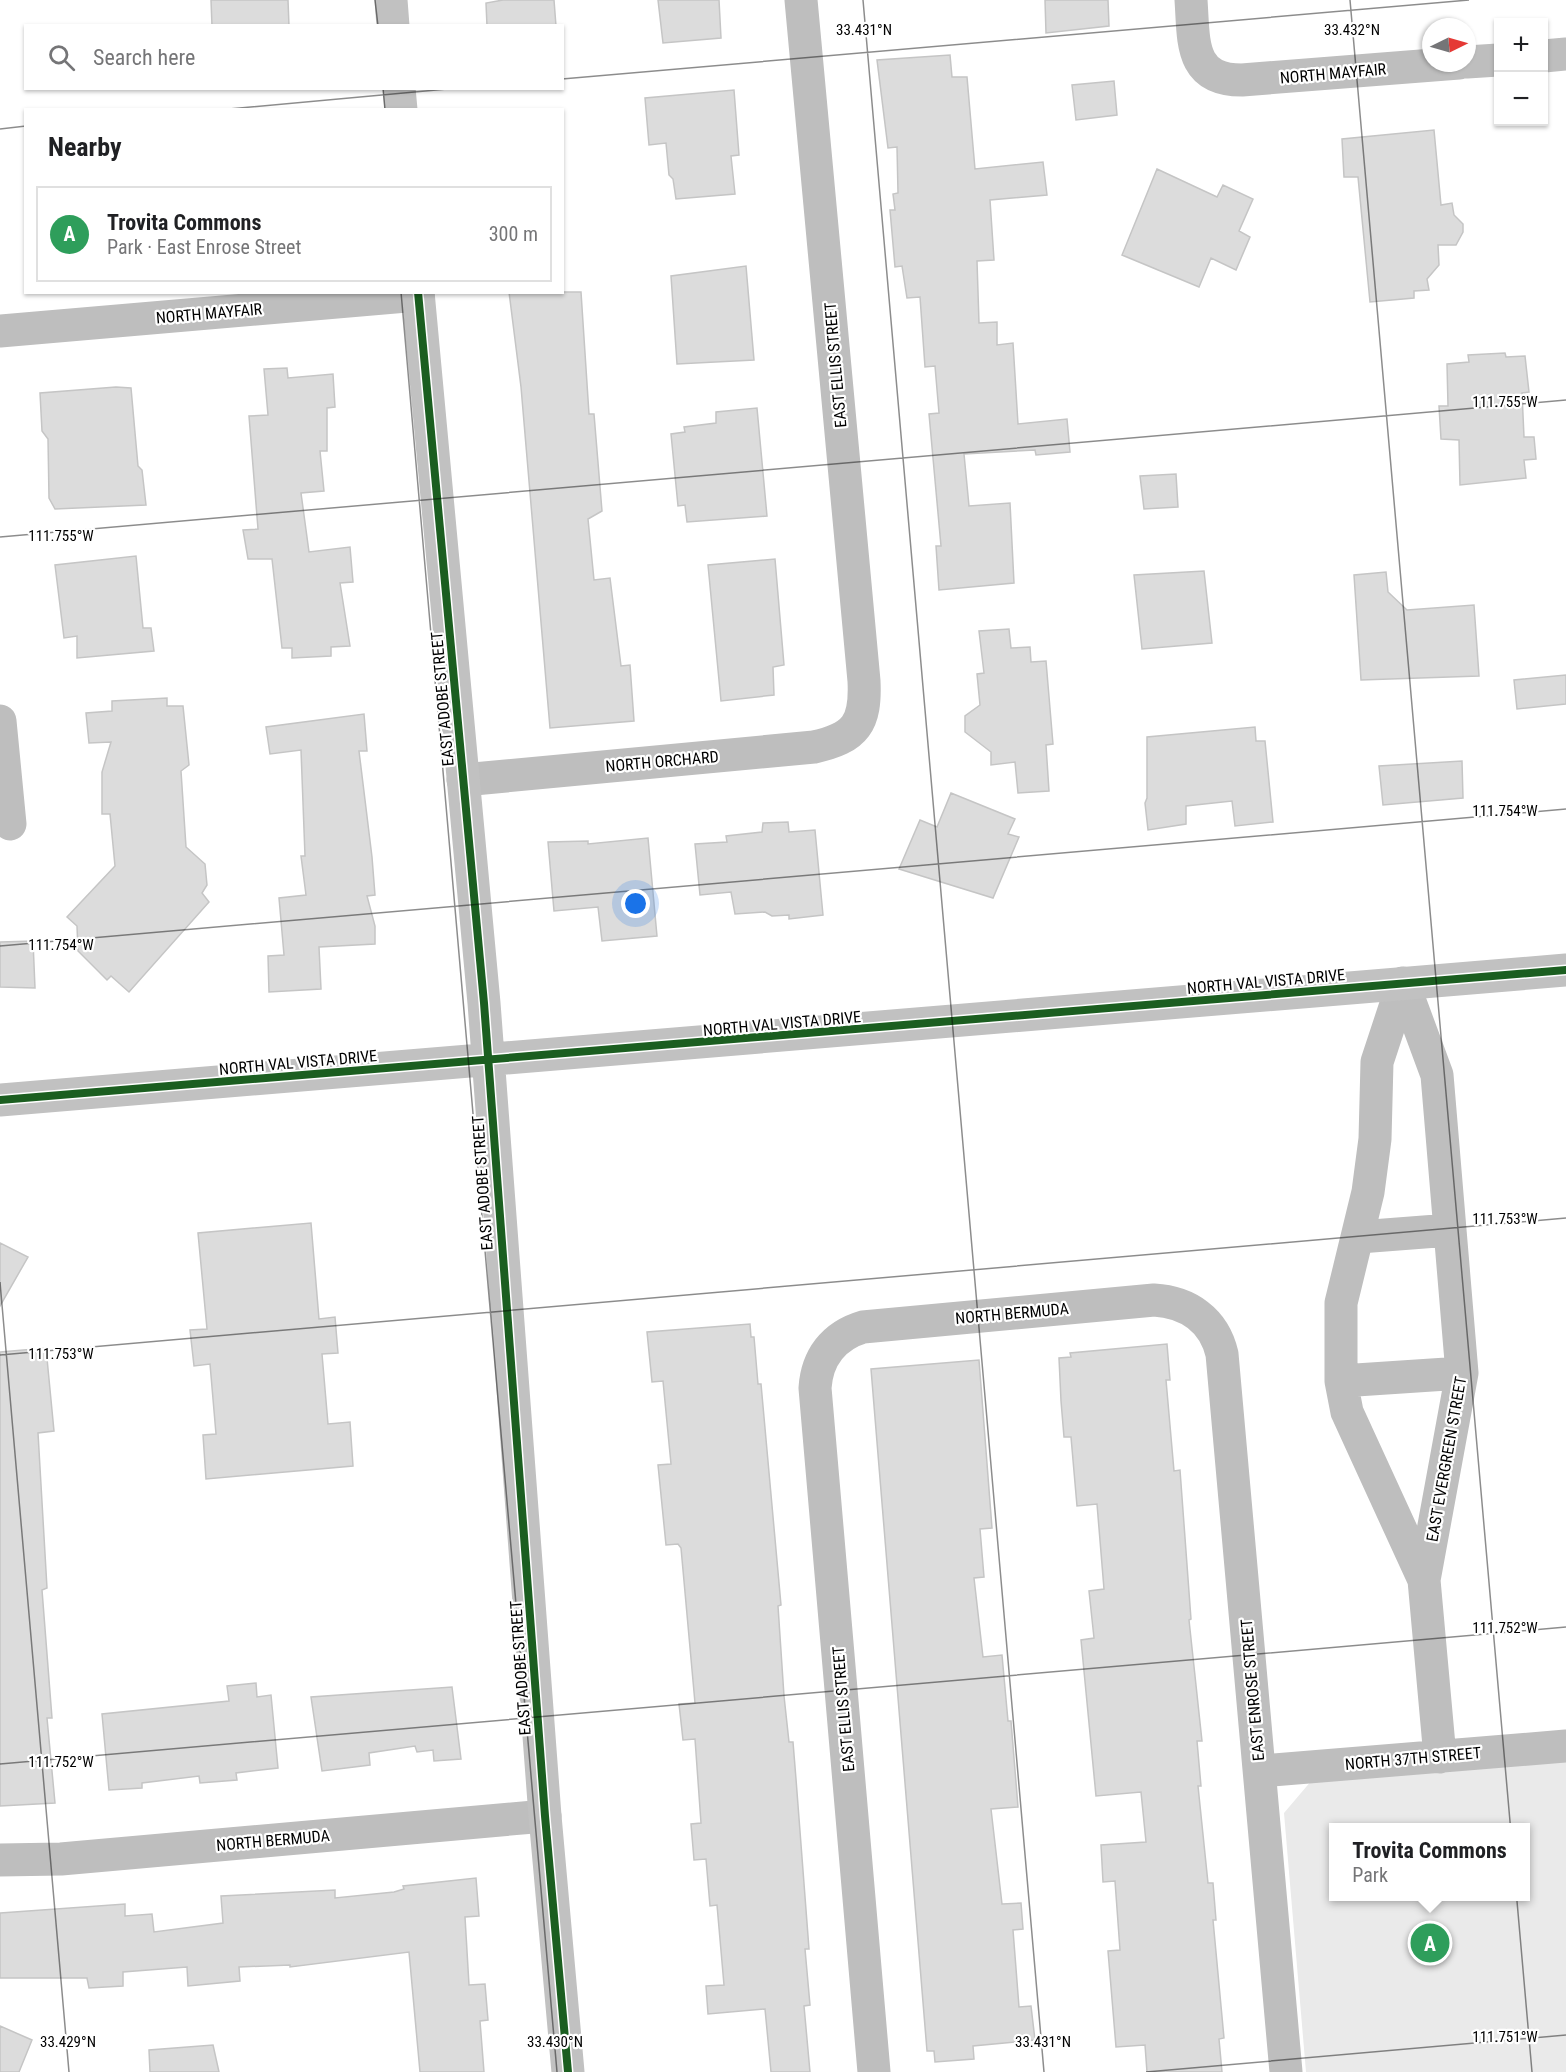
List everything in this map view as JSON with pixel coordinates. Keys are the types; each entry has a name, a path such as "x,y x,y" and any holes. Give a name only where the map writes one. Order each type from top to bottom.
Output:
{"street":[{"path":"391,0 393,24"},
{"name":"EAST ELLIS STREET","path":"801,0 864,681 862,714 855,729"},
{"name":"NORTH MAYFAIR","path":"1191,0 1197,54 1209,74 1229,80 1422,66"},
{"path":"1548,56 1566,54"},
{"path":"1476,61 1494,60"},
{"path":"399,90 401,108"},
{"name":"NORTH MAYFAIR","path":"0,331 418,294"},
{"name":"EAST ADOBE STREET","path":"418,294 487,1060 545,1816 568,2072"},
{"path":"0,721 10,824"},
{"name":"NORTH ORCHARD","path":"463,780 814,747 843,739 855,729"},
{"name":"NORTH VAL VISTA DRIVE","path":"0,1100 1566,970"},
{"name":"EAST EVERGREEN STREET","path":"1403,983 1437,1075 1462,1373 1424,1580 1440,1756"},
{"name":"EAST EVERGREEN STREET","path":"1403,983 1377,1062 1375,1139 1359,1237 1341,1303 1341,1381 1347,1412 1424,1580"},
{"path":"1359,1237 1450,1230"},
{"name":"NORTH BERMUDA","path":"829,1349 850,1331 874,1326 1154,1300 1177,1304 1199,1315"},
{"name":"EAST ENROSE STREET","path":"1199,1315 1218,1341 1222,1354 1286,2072"},
{"name":"EAST ELLIS STREET","path":"829,1349 819,1366 815,1388 874,2072"},
{"path":"1341,1381 1462,1373"},
{"name":"NORTH 37TH STREET","path":"1260,1771 1566,1746"},
{"name":"NORTH BERMUDA","path":"0,1860 61,1859 545,1816"}],"shaded area":[{"path":"1566,1757 1566,2072 1306,2072 1284,1813 1312,1780"}],"building":[{"path":"211,0 288,0 289,24 212,24"},
{"path":"503,0 554,0 556,24 487,24 486,3"},
{"path":"658,0 719,0 721,38 663,43"},
{"path":"1045,0 1108,0 1109,26 1046,33"},
{"path":"950,55 952,77 967,77 975,169 1043,162 1047,195 990,200 994,260 977,261 979,323 997,322 997,345 1013,343 1018,424 1067,419 1070,452 1036,455 1035,450 964,454 969,506 1010,503 1014,583 939,590 936,546 941,546 929,414 939,413 935,366 925,367 920,297 907,298 902,266 895,267 890,210 895,210 893,194 898,193 897,147 888,148 877,60"},
{"path":"1114,81 1117,115 1076,120 1072,85"},
{"path":"734,90 739,155 731,156 735,194 676,199 673,179 669,175 666,143 649,145 645,98"},
{"path":"1434,130 1441,205 1452,203 1454,215 1463,224 1463,232 1456,245 1438,245 1439,265 1427,279 1429,290 1414,291 1414,298 1370,302 1358,177 1344,177 1342,139"},
{"path":"1157,169 1217,197 1223,185 1253,199 1239,231 1250,237 1236,270 1211,258 1199,287 1122,255"},
{"path":"746,266 754,360 677,364 671,276"},
{"path":"581,292 589,414 594,414 602,511 588,519 594,580 610,578 621,666 630,665 634,721 550,728 521,387 509,294"},
{"path":"1505,353 1506,357 1525,356 1529,392 1522,393 1524,437 1534,437 1536,459 1524,460 1526,478 1460,485 1459,440 1441,439 1439,406 1448,406 1447,364 1469,362 1468,355"},
{"path":"287,368 288,378 333,374 335,407 327,408 327,451 320,451 324,491 301,493 309,552 350,547 353,582 340,583 350,646 331,647 331,656 292,658 292,648 282,648 272,559 248,559 243,530 258,529 249,416 268,415 264,369"},
{"path":"116,387 131,388 138,466 142,470 146,505 55,509 49,498 48,439 42,431 40,393"},
{"path":"757,408 767,516 687,522 685,505 678,506 671,434 685,432 684,427 716,423 716,412"},
{"path":"1176,474 1178,507 1144,509 1140,476"},
{"path":"136,556 143,628 151,628 154,651 77,658 77,636 64,638 55,565"},
{"path":"775,559 784,665 773,667 774,695 721,701 708,565"},
{"path":"1204,571 1212,643 1142,649 1134,575"},
{"path":"1386,572 1388,592 1407,610 1474,605 1479,676 1361,680 1354,575"},
{"path":"1009,629 1011,648 1030,647 1031,662 1046,661 1053,744 1046,745 1049,791 1018,793 1015,762 991,765 991,752 965,732 965,716 980,705 977,674 984,673 979,631"},
{"path":"1566,675 1566,704 1517,709 1514,680"},
{"path":"167,698 167,706 183,706 189,765 181,771 186,847 205,864 207,885 202,893 209,902 129,992 111,976 107,980 78,951 77,926 67,917 115,866 110,814 102,814 102,772 111,742 89,743 86,713 112,711 112,701"},
{"path":"364,714 367,751 359,751 372,857 375,895 367,896 375,926 375,944 319,947 321,989 269,992 268,956 284,955 279,898 306,895 301,856 305,856 301,750 270,754 266,727"},
{"path":"1255,727 1256,741 1265,741 1273,822 1235,826 1232,801 1186,806 1186,824 1148,830 1145,803 1147,798 1147,737"},
{"path":"1462,761 1463,798 1383,805 1379,766"},
{"path":"951,793 1015,819 1008,834 1019,837 993,898 899,869 920,820 937,827"},
{"path":"788,822 789,832 815,830 823,915 789,919 789,915 772,916 765,912 735,914 731,892 700,895 695,844 727,842 726,836 762,832 763,823"},
{"path":"648,838 657,936 602,941 598,907 554,911 548,842 588,841 588,844"},
{"path":"33,941 35,988 0,987 0,942"},
{"path":"311,1223 319,1319 335,1317 338,1353 322,1354 328,1424 350,1422 353,1466 206,1479 203,1435 216,1434 210,1364 194,1366 190,1330 207,1329 198,1233"},
{"path":"0,1243 28,1257 0,1306"},
{"path":"750,1324 751,1337 754,1337 758,1384 761,1384 781,1605 778,1606 784,1696 789,1742 793,1742 796,1779 809,1949 805,1949 810,2005 804,2006 810,2072 771,2072 765,2009 708,2014 706,1986 724,1985 717,1905 710,1906 706,1859 694,1860 691,1824 701,1823 695,1739 683,1740 679,1704 695,1703 681,1548 678,1544 666,1545 658,1465 671,1464 663,1381 652,1382 647,1332"},
{"path":"1167,1344 1170,1380 1166,1380 1174,1471 1180,1470 1191,1619 1189,1620 1202,1741 1197,1741 1201,1786 1198,1786 1208,1883 1213,1883 1216,1920 1213,1920 1224,2038 1219,2039 1222,2072 1147,2072 1145,2045 1116,2047 1108,1951 1120,1950 1115,1881 1103,1882 1101,1845 1146,1842 1141,1792 1096,1796 1081,1640 1094,1638 1089,1591 1104,1589 1097,1504 1077,1506 1071,1437 1064,1437 1061,1401 1059,1358 1071,1357 1070,1353"},
{"path":"46,1348 54,1431 38,1433 47,1588 42,1590 52,1718 47,1718 55,1803 0,1806 0,1352"},
{"path":"979,1360 992,1528 980,1529 984,1577 974,1578 983,1657 1002,1655 1008,1721 1011,1721 1018,1807 991,1809 1002,1904 1021,1903 1023,1929 1013,1930 1019,2007 1031,2006 1035,2040 973,2046 974,2059 935,2062 934,2051 927,2051 871,1369"},
{"path":"256,1683 257,1697 271,1695 278,1768 236,1773 237,1780 200,1783 199,1776 142,1783 142,1788 109,1790 102,1714 229,1701 227,1686"},
{"path":"452,1687 461,1759 434,1761 433,1750 417,1752 415,1746 369,1753 370,1765 322,1771 311,1697"},
{"path":"476,1878 479,1916 465,1917 469,1985 485,1984 488,2020 480,2021 484,2072 420,2072 409,1952 290,1967 290,1965 239,1967 240,1981 188,1986 187,1967 123,1972 123,1986 89,1988 87,1978 0,1978 0,1913 125,1904 125,1916 152,1914 154,1932 223,1923 221,1896 335,1890 335,1898 394,1892 404,1889 403,1886"},
{"path":"0,2026 32,2040 19,2072 0,2072"},
{"path":"213,2045 219,2072 150,2072 149,2050"}],"cycle path":[{"path":"418,294 484,1003 545,1816 568,2072"},
{"path":"0,1100 1566,970"}],"place":[{"name":"Trovita Commons","path":"1430,1943"}]}
